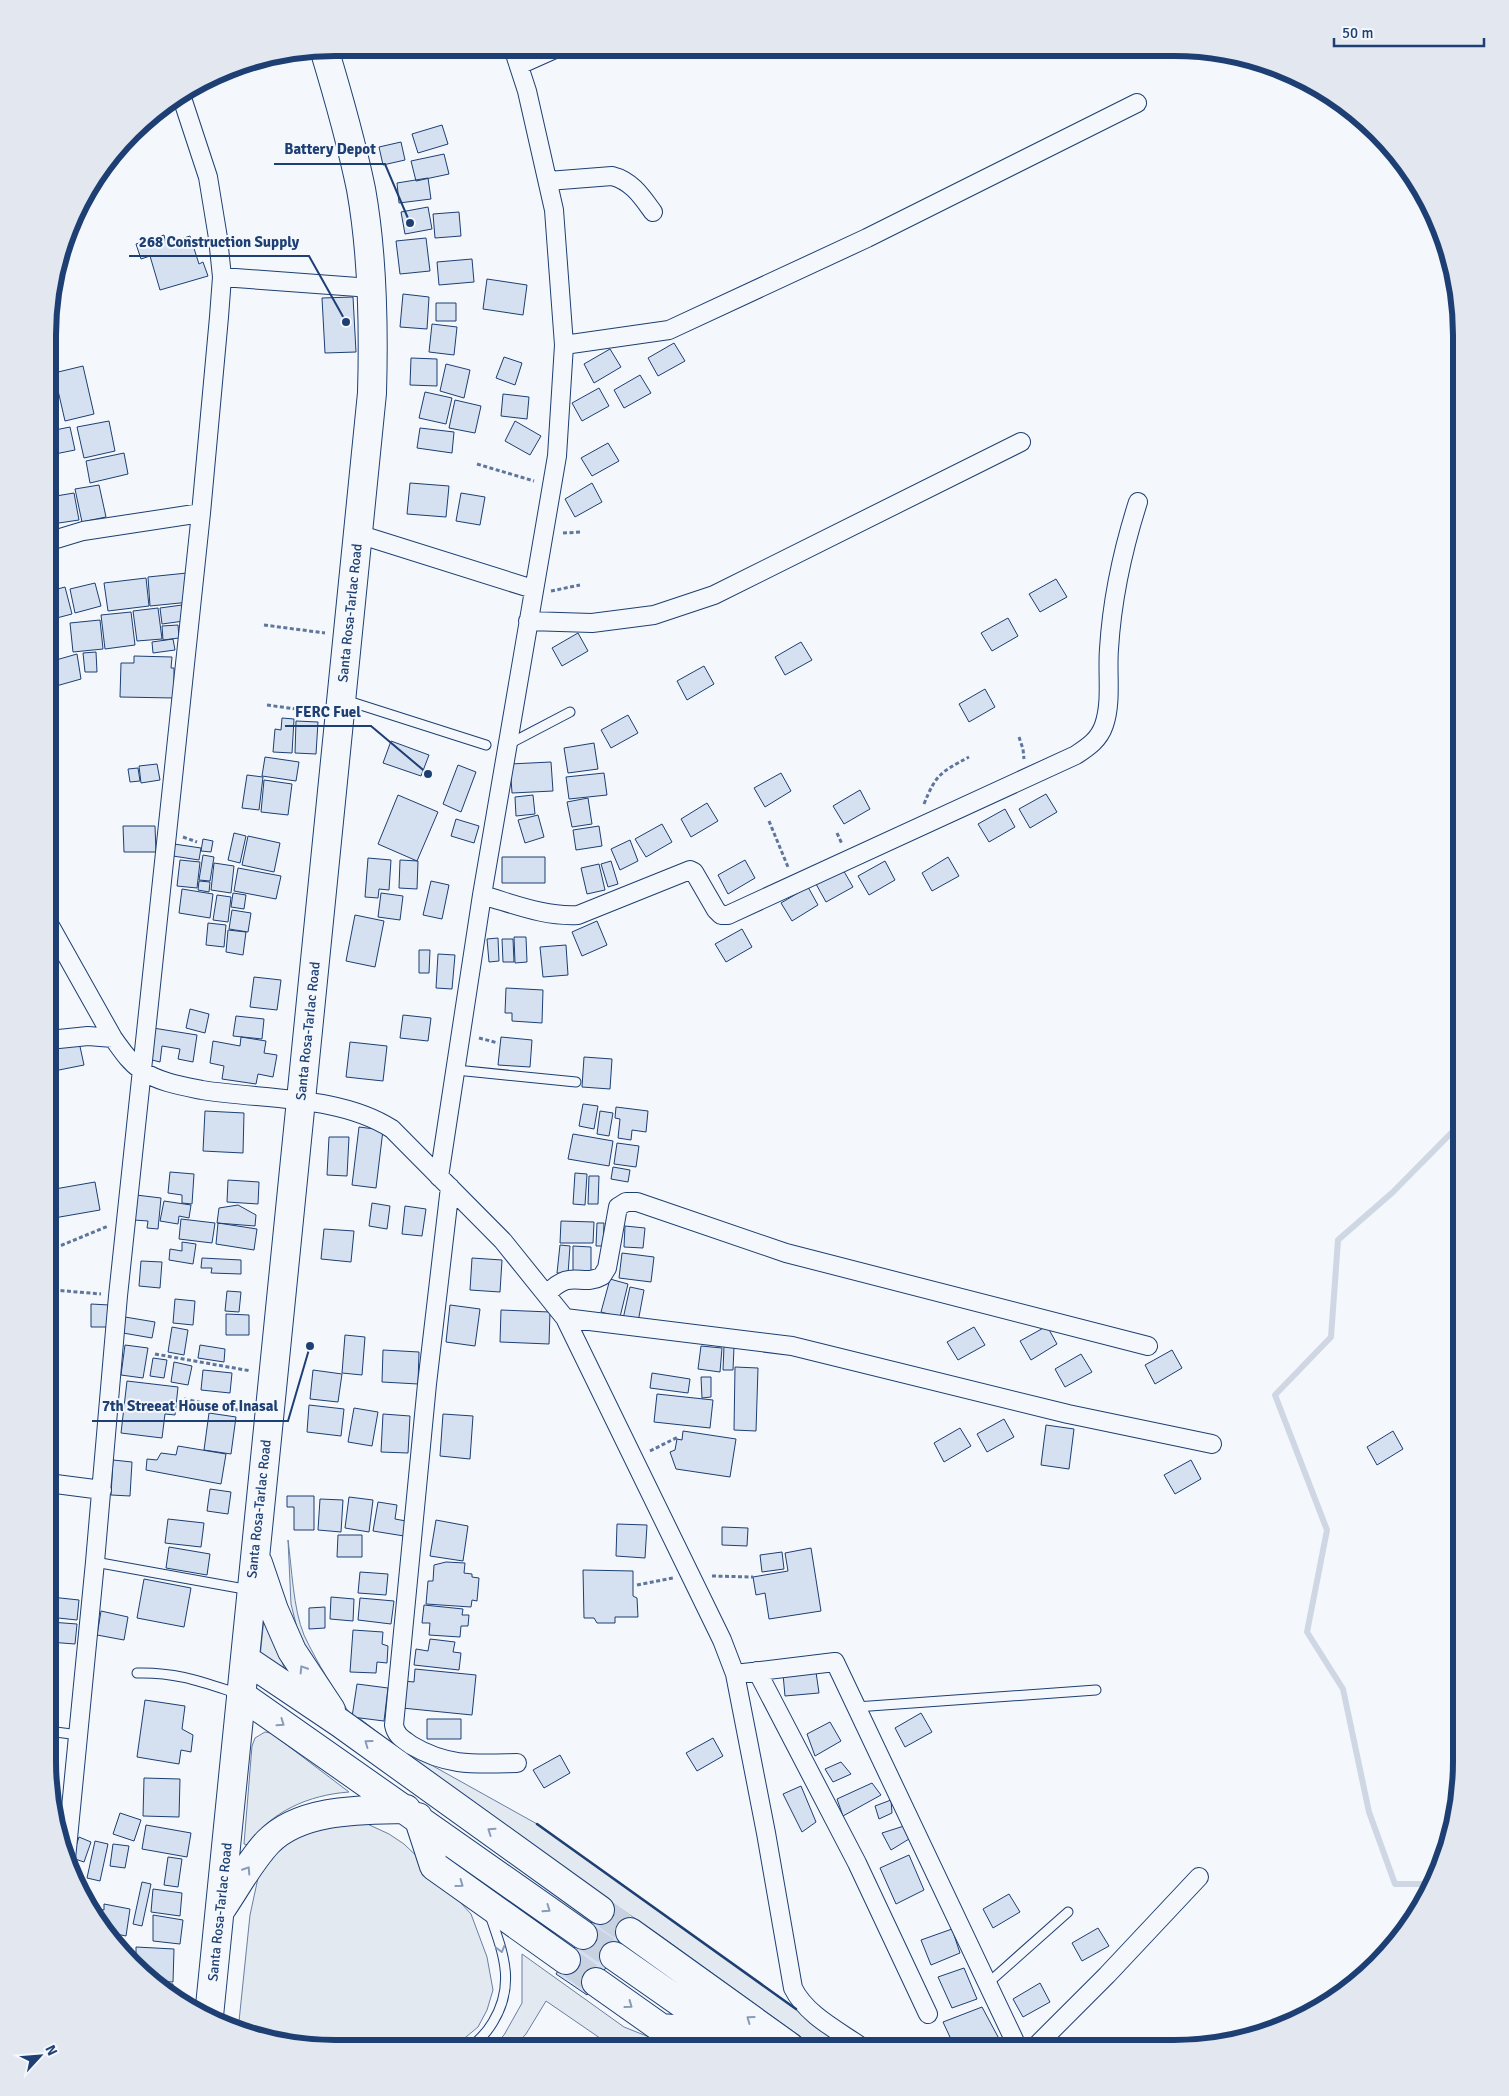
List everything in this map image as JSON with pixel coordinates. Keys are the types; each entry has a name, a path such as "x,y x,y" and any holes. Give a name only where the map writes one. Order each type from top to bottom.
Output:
{"highway":[{"name":"Santa Rosa-Tarlac Road","path":"210,2010 346,636 372,393 374,334 369,250 361,190 348,128 326,57"},
{"path":"255,1554 274,1610 292,1651 340,1723"},
{"path":"245,1659 340,1723 600,1910"},
{"path":"241,1695 412,1813 583,1935"},
{"path":"220,1911 263,1848 269,1841 289,1827 320,1816 354,1810 412,1813"},
{"path":"412,1813 434,1866 566,1960"},
{"path":"630,1932 780,2040"},
{"path":"614,1956 733,2040"},
{"path":"596,1982 661,2028 733,2040"}],"street":[{"path":"517,56 554,210 564,345 557,456 482,895 456,1070 394,1725 397,1735 402,1739 427,1754 443,1760 482,1764 517,1762"},
{"path":"520,65 540,56"},
{"path":"68,1840 102,1490 118,1296 201,513 222,277 208,177 183,101"},
{"path":"564,345 669,330 867,238 1137,103"},
{"path":"548,181 612,176 620,178 637,191 653,212"},
{"path":"222,277 371,288"},
{"path":"528,621 592,623 654,615 714,595 1020,442"},
{"path":"482,895 546,914 560,916 578,915 690,870 694,872 716,910 721,915 728,915 1076,756 1092,745 1100,736 1108,712 1108,650 1112,614 1128,534 1138,502"},
{"path":"56,540 83,531 201,513"},
{"path":"358,534 533,589"},
{"path":"56,936 113,1038 125,1054 141,1070 165,1081 184,1086 216,1092 300,1101 347,1110 378,1120 392,1129 503,1241 565,1318 691,1575 722,1640 735,1674 766,1833 793,1988 798,1999 808,2009 852,2040"},
{"path":"56,1039 88,1036 113,1038"},
{"path":"547,1294 553,1287 565,1279 591,1279 602,1276 607,1268 618,1207 626,1202 637,1202 786,1253 1148,1346"},
{"path":"565,1318 792,1346 1068,1414 1212,1444"},
{"path":"56,1484 102,1490"},
{"path":"735,1674 834,1661 1014,2040"},
{"path":"757,1671 857,1863 928,2014"},
{"path":"1042,2040 1107,1975 1199,1877"}],"lane":[{"path":"340,706 486,745"},
{"path":"509,744 570,712"},
{"path":"456,1070 576,1082"},
{"path":"95,1562 251,1590"},
{"path":"137,1673 162,1672 241,1695"},
{"path":"856,1707 1096,1690"},
{"path":"56,1732 79,1736"},
{"path":"477,2040 488,2031 499,2012 505,1993 507,1974 502,1950 486,1903"},
{"path":"988,1984 1068,1912"}],"path":[{"path":"477,464 551,486"},
{"path":"533,589 554,591 580,585"},
{"path":"264,625 346,636"},
{"path":"267,705 340,706"},
{"path":"917,829 935,780 942,772 969,757"},
{"path":"769,821 794,884"},
{"path":"56,1248 127,1218"},
{"path":"56,1290 118,1296"},
{"path":"155,1354 272,1375"},
{"path":"184,1399 268,1416"},
{"path":"634,1459 678,1437"},
{"path":"637,1585 691,1575 753,1577"}],"shaded area":[{"path":"288,1540 295,1601 300,1624 320,1666 352,1717 358,1717 390,1742 537,1824 840,2040 805,2040 658,1934 544,1857 351,1719 333,1696 299,1636 291,1604"},
{"path":"265,1609 286,1674 260,1657"},
{"path":"265,1732 271,1733 349,1792 320,1797 292,1807 268,1823 248,1845 244,1844 252,1746 255,1738"},
{"path":"363,1822 389,1834 404,1844 427,1866 471,1914 487,1957 493,1990 487,2010 478,2027 462,2040 317,2039 281,2034 239,2022 250,1915 258,1878 279,1849 318,1825"},
{"path":"522,1954 624,2027 656,2040 603,2040 546,2001 520,2040 499,2040 504,2035 522,2003"}],"building":[{"path":"442,125 448,144 418,153 412,134"},
{"path":"401,142 405,160 383,165 379,147"},
{"path":"444,154 449,174 416,181 411,161"},
{"path":"428,178 431,199 399,203 397,183"},
{"path":"428,207 432,229 405,234 401,212"},
{"path":"459,212 461,236 435,238 433,214"},
{"path":"164,235 166,244 190,236 199,264 203,262 208,276 160,290 150,256 141,259 136,244"},
{"path":"426,238 430,271 400,274 396,241"},
{"path":"472,259 474,282 439,285 437,262"},
{"path":"487,279 527,285 523,315 483,309"},
{"path":"403,294 429,297 427,329 400,327"},
{"path":"353,297 356,352 325,353 322,298"},
{"path":"436,303 456,303 456,321 436,321"},
{"path":"432,324 457,327 454,355 429,352"},
{"path":"674,343 685,361 658,376 648,358"},
{"path":"610,349 621,367 594,383 584,364"},
{"path":"504,357 522,363 515,385 496,378"},
{"path":"411,358 437,359 437,386 410,385"},
{"path":"446,364 470,370 464,398 440,391"},
{"path":"83,366 94,414 65,421 56,382 56,373"},
{"path":"640,375 651,393 624,408 614,390"},
{"path":"599,388 609,406 582,421 572,403"},
{"path":"425,392 452,398 446,424 419,418"},
{"path":"503,394 529,397 527,419 501,416"},
{"path":"455,400 481,406 475,433 449,428"},
{"path":"109,421 115,451 84,458 77,427"},
{"path":"515,421 541,436 530,455 505,441"},
{"path":"70,427 75,450 56,454 56,430"},
{"path":"420,428 454,432 452,453 417,448"},
{"path":"608,443 619,461 592,476 581,458"},
{"path":"124,453 128,474 90,483 86,461"},
{"path":"410,483 449,486 446,517 407,514"},
{"path":"592,483 602,502 575,517 565,499"},
{"path":"99,485 106,517 82,522 75,489"},
{"path":"74,493 79,520 56,523 56,496"},
{"path":"461,493 485,497 480,525 456,521"},
{"path":"187,573 190,602 150,606 148,577"},
{"path":"146,578 149,606 108,611 104,583"},
{"path":"1056,579 1067,597 1040,612 1029,594"},
{"path":"95,583 101,606 75,613 70,589"},
{"path":"65,587 72,614 56,618 56,589"},
{"path":"182,605 184,621 162,624 160,608"},
{"path":"158,608 162,639 137,641 133,611"},
{"path":"131,612 135,645 105,649 101,615"},
{"path":"1008,618 1018,636 992,651 981,633"},
{"path":"100,620 103,649 73,652 70,623"},
{"path":"178,625 179,638 163,640 162,626"},
{"path":"578,633 588,651 562,666 552,648"},
{"path":"173,639 175,650 153,653 152,642"},
{"path":"801,642 812,660 785,675 775,657"},
{"path":"96,652 97,672 85,672 83,653"},
{"path":"77,654 81,679 56,686 56,660"},
{"path":"134,656 172,657 171,668 174,668 174,698 120,697 121,663 134,663"},
{"path":"704,666 714,684 687,700 677,681"},
{"path":"985,689 995,707 969,722 959,704"},
{"path":"628,715 638,733 611,748 601,730"},
{"path":"282,718 294,719 292,753 273,752 275,729 281,730"},
{"path":"296,721 318,722 316,754 295,753"},
{"path":"391,741 429,755 421,776 383,763"},
{"path":"594,743 598,769 568,773 564,748"},
{"path":"265,757 299,762 296,781 262,776"},
{"path":"551,762 553,791 512,793 510,764"},
{"path":"157,764 160,780 141,783 139,766"},
{"path":"458,765 476,772 461,812 443,804"},
{"path":"138,768 140,781 130,782 128,769"},
{"path":"604,773 607,795 569,799 566,777"},
{"path":"781,773 791,791 765,807 754,788"},
{"path":"247,775 263,777 259,810 242,808"},
{"path":"264,780 292,784 288,815 261,812"},
{"path":"860,790 870,809 844,824 833,806"},
{"path":"1046,794 1057,812 1030,828 1019,809"},
{"path":"398,795 438,812 417,861 378,844"},
{"path":"533,795 535,814 516,816 515,797"},
{"path":"588,798 592,824 572,827 567,802"},
{"path":"707,803 718,821 691,837 681,819"},
{"path":"1005,809 1015,827 989,842 978,824"},
{"path":"538,815 544,837 525,843 518,820"},
{"path":"456,819 479,826 474,843 451,836"},
{"path":"662,824 672,842 646,857 635,839"},
{"path":"123,826 155,826 156,852 124,852"},
{"path":"599,826 602,846 576,850 573,830"},
{"path":"234,833 246,836 240,863 228,860"},
{"path":"248,836 280,843 274,872 242,865"},
{"path":"203,839 213,841 211,852 201,851"},
{"path":"630,840 638,861 620,870 611,849"},
{"path":"174,844 201,848 199,860 173,856"},
{"path":"203,855 214,857 210,881 199,880"},
{"path":"502,857 545,857 545,883 502,883"},
{"path":"948,857 959,876 932,891 922,873"},
{"path":"368,858 391,860 389,890 379,889 378,898 365,897"},
{"path":"180,860 200,862 197,888 177,886"},
{"path":"400,860 418,861 417,889 399,888"},
{"path":"745,860 755,878 728,894 718,875"},
{"path":"611,861 618,884 608,887 601,864"},
{"path":"885,861 895,880 869,895 858,876"},
{"path":"214,863 234,866 231,893 211,890"},
{"path":"599,864 605,890 587,894 581,868"},
{"path":"238,868 281,876 276,899 234,891"},
{"path":"842,868 853,887 826,902 816,884"},
{"path":"199,881 210,882 209,892 198,890"},
{"path":"431,881 449,885 442,919 423,915"},
{"path":"808,887 818,905 792,921 781,903"},
{"path":"182,889 213,894 210,918 179,913"},
{"path":"233,893 246,895 244,909 231,907"},
{"path":"381,893 403,896 400,920 378,917"},
{"path":"217,895 231,897 228,922 213,920"},
{"path":"232,910 251,913 248,932 229,929"},
{"path":"355,915 384,921 375,967 346,961"},
{"path":"597,921 607,945 582,956 572,932"},
{"path":"208,923 226,925 224,947 206,945"},
{"path":"742,929 752,947 726,962 715,944"},
{"path":"228,930 246,932 243,955 226,952"},
{"path":"514,937 526,937 527,962 515,963"},
{"path":"498,938 499,961 489,962 487,939"},
{"path":"502,939 513,939 514,962 503,962"},
{"path":"566,945 568,975 543,977 540,947"},
{"path":"419,950 430,950 429,973 419,973"},
{"path":"438,954 455,955 452,989 436,988"},
{"path":"254,977 281,980 277,1010 250,1007"},
{"path":"506,988 543,990 542,1023 512,1021 512,1013 505,1013"},
{"path":"190,1009 209,1014 205,1033 186,1028"},
{"path":"403,1015 431,1018 428,1041 400,1038"},
{"path":"236,1016 264,1019 262,1039 233,1036"},
{"path":"153,1028 197,1035 193,1062 178,1059 180,1049 162,1046 160,1062 148,1059"},
{"path":"241,1037 266,1041 264,1053 277,1055 273,1077 258,1074 256,1084 222,1079 224,1066 210,1063 213,1041 240,1046"},
{"path":"501,1037 532,1040 530,1067 498,1065"},
{"path":"79,1042 84,1065 56,1071 56,1047"},
{"path":"350,1042 387,1046 383,1081 346,1077"},
{"path":"584,1057 612,1059 610,1089 582,1087"},
{"path":"583,1104 598,1106 594,1129 579,1126"},
{"path":"616,1107 648,1111 646,1132 632,1130 631,1140 618,1138 620,1119 615,1118"},
{"path":"205,1111 244,1113 243,1153 203,1151"},
{"path":"600,1111 613,1113 609,1136 597,1134"},
{"path":"359,1127 383,1130 376,1188 352,1185"},
{"path":"573,1134 613,1141 609,1166 568,1159"},
{"path":"329,1137 349,1137 347,1176 327,1175"},
{"path":"617,1143 639,1146 636,1167 614,1164"},
{"path":"613,1167 630,1170 628,1182 611,1179"},
{"path":"170,1172 194,1174 192,1204 182,1203 182,1195 168,1193"},
{"path":"575,1173 587,1174 585,1205 573,1204"},
{"path":"589,1176 599,1176 598,1204 588,1204"},
{"path":"228,1180 259,1182 258,1204 227,1202"},
{"path":"95,1182 100,1210 56,1218 56,1189"},
{"path":"136,1195 161,1198 158,1229 147,1228 148,1221 134,1220"},
{"path":"164,1201 191,1205 189,1218 179,1216 178,1224 160,1221"},
{"path":"372,1203 390,1206 387,1229 369,1226"},
{"path":"238,1205 256,1215 255,1226 217,1223 219,1208"},
{"path":"405,1206 426,1209 422,1236 402,1234"},
{"path":"181,1219 215,1223 212,1243 179,1239"},
{"path":"561,1221 594,1222 593,1243 560,1243"},
{"path":"218,1223 257,1229 254,1250 216,1244"},
{"path":"597,1223 604,1223 603,1246 596,1246"},
{"path":"625,1226 645,1228 643,1248 624,1247"},
{"path":"324,1229 354,1231 351,1262 321,1259"},
{"path":"182,1242 196,1244 193,1264 169,1260 170,1249 182,1251"},
{"path":"560,1245 570,1246 568,1274 557,1273"},
{"path":"573,1246 591,1247 591,1271 573,1271"},
{"path":"622,1253 654,1257 651,1282 619,1278"},
{"path":"202,1258 241,1260 241,1274 211,1273 212,1268 201,1268"},
{"path":"472,1258 502,1260 500,1292 470,1290"},
{"path":"141,1261 162,1262 160,1288 139,1286"},
{"path":"610,1279 628,1284 620,1317 601,1312"},
{"path":"630,1287 644,1290 638,1322 623,1319"},
{"path":"227,1291 241,1292 239,1312 225,1311"},
{"path":"175,1299 195,1301 193,1325 173,1323"},
{"path":"91,1304 109,1305 109,1327 91,1327"},
{"path":"450,1305 480,1309 475,1346 446,1342"},
{"path":"501,1310 550,1312 549,1344 500,1342"},
{"path":"226,1314 249,1315 249,1335 226,1335"},
{"path":"125,1317 155,1322 152,1338 123,1333"},
{"path":"1047,1326 1057,1344 1031,1360 1020,1341"},
{"path":"172,1327 188,1330 184,1355 168,1352"},
{"path":"974,1327 985,1345 958,1360 947,1342"},
{"path":"345,1335 365,1337 362,1375 342,1373"},
{"path":"125,1345 148,1348 143,1378 121,1375"},
{"path":"200,1345 225,1349 224,1362 198,1358"},
{"path":"701,1346 722,1348 720,1372 698,1369"},
{"path":"724,1346 734,1347 733,1370 723,1370"},
{"path":"383,1350 419,1352 418,1384 382,1382"},
{"path":"1172,1350 1182,1368 1155,1384 1145,1365"},
{"path":"1081,1354 1092,1372 1065,1387 1055,1369"},
{"path":"153,1358 167,1360 164,1378 150,1376"},
{"path":"174,1362 192,1366 188,1385 171,1382"},
{"path":"735,1367 758,1368 756,1431 734,1430"},
{"path":"203,1370 232,1373 230,1393 201,1390"},
{"path":"313,1370 342,1374 338,1402 310,1399"},
{"path":"652,1373 690,1379 688,1393 650,1388"},
{"path":"701,1377 711,1377 711,1397 702,1398"},
{"path":"127,1381 178,1387 175,1415 165,1414 162,1438 121,1433"},
{"path":"657,1394 713,1400 710,1428 654,1422"},
{"path":"309,1405 344,1409 341,1436 307,1432"},
{"path":"354,1408 378,1412 372,1446 348,1442"},
{"path":"209,1413 236,1417 231,1454 204,1450"},
{"path":"383,1414 410,1416 408,1453 381,1452"},
{"path":"443,1414 473,1416 470,1459 440,1456"},
{"path":"1004,1419 1014,1437 987,1452 977,1434"},
{"path":"1046,1425 1074,1429 1069,1469 1041,1465"},
{"path":"960,1428 971,1446 944,1462 934,1443"},
{"path":"683,1431 736,1439 730,1477 676,1469 670,1452 675,1450 677,1439 682,1440"},
{"path":"1393,1431 1403,1449 1377,1465 1367,1447"},
{"path":"178,1446 226,1454 221,1484 146,1470 147,1459 157,1460 161,1453 176,1455"},
{"path":"113,1460 132,1462 130,1496 111,1495"},
{"path":"1191,1460 1201,1479 1175,1494 1164,1475"},
{"path":"210,1489 231,1492 228,1514 207,1511"},
{"path":"287,1496 314,1496 314,1530 294,1530 294,1507 287,1507"},
{"path":"349,1497 373,1500 369,1532 345,1528"},
{"path":"320,1499 343,1500 341,1532 318,1530"},
{"path":"378,1502 397,1505 395,1519 406,1521 404,1536 373,1531"},
{"path":"168,1519 204,1523 201,1547 165,1543"},
{"path":"436,1520 468,1526 463,1561 430,1556"},
{"path":"617,1524 647,1525 645,1558 616,1556"},
{"path":"722,1527 748,1528 747,1546 722,1545"},
{"path":"338,1535 362,1535 362,1557 337,1557"},
{"path":"169,1547 210,1554 207,1575 166,1568"},
{"path":"811,1548 821,1611 769,1619 765,1593 756,1595 753,1577 788,1571 785,1553"},
{"path":"782,1552 784,1569 762,1572 760,1555"},
{"path":"446,1562 465,1563 464,1573 472,1574 472,1577 479,1578 477,1601 472,1600 471,1607 426,1604 428,1581 433,1581 434,1565"},
{"path":"583,1570 633,1571 633,1596 637,1598 638,1617 615,1617 615,1623 597,1623 594,1618 584,1618"},
{"path":"360,1572 388,1574 386,1595 358,1593"},
{"path":"144,1579 191,1588 184,1627 137,1618"},
{"path":"331,1597 354,1599 353,1621 330,1619"},
{"path":"56,1598 79,1600 77,1620 56,1618"},
{"path":"360,1598 394,1601 391,1624 358,1620"},
{"path":"424,1605 463,1609 462,1615 469,1615 468,1626 461,1626 460,1637 429,1635 430,1623 422,1623"},
{"path":"325,1607 325,1628 309,1629 309,1608"},
{"path":"101,1611 128,1617 124,1640 97,1635"},
{"path":"56,1622 77,1624 75,1644 56,1643"},
{"path":"353,1630 383,1632 382,1644 388,1646 387,1663 377,1662 376,1673 350,1672"},
{"path":"430,1639 455,1642 453,1652 461,1653 459,1670 414,1665 416,1649 428,1651"},
{"path":"415,1669 476,1675 472,1715 402,1708 404,1681 414,1682"},
{"path":"816,1672 819,1693 785,1696 783,1674"},
{"path":"357,1684 388,1688 384,1721 352,1717"},
{"path":"145,1700 185,1706 182,1729 193,1735 191,1752 181,1750 179,1764 137,1757"},
{"path":"921,1713 932,1732 905,1747 895,1728"},
{"path":"427,1719 461,1719 461,1739 427,1739"},
{"path":"830,1722 841,1741 815,1756 807,1734"},
{"path":"713,1738 723,1756 697,1771 686,1753"},
{"path":"560,1755 570,1773 544,1788 533,1770"},
{"path":"841,1762 851,1774 833,1782 825,1769"},
{"path":"144,1778 180,1779 179,1817 143,1816"},
{"path":"872,1783 881,1795 843,1816 837,1799"},
{"path":"801,1786 816,1822 802,1832 783,1794"},
{"path":"891,1800 892,1813 879,1819 875,1806"},
{"path":"120,1813 141,1820 134,1841 113,1834"},
{"path":"146,1825 191,1833 187,1857 142,1849"},
{"path":"904,1826 909,1839 891,1850 882,1833"},
{"path":"79,1837 91,1842 84,1862 75,1859 73,1855"},
{"path":"95,1841 108,1844 100,1881 87,1878"},
{"path":"113,1844 129,1846 125,1868 110,1866"},
{"path":"909,1855 924,1890 896,1904 880,1868"},
{"path":"168,1857 182,1859 178,1887 164,1885"},
{"path":"142,1882 151,1884 142,1926 133,1924"},
{"path":"153,1889 182,1893 180,1916 151,1912"},
{"path":"1009,1894 1020,1912 993,1928 983,1909"},
{"path":"104,1904 130,1909 126,1936 117,1934 99,1909 104,1910"},
{"path":"603,1906 634,1927 587,1995 556,1974"},
{"path":"153,1915 183,1920 180,1944 153,1941"},
{"path":"1098,1928 1109,1946 1082,1961 1072,1943"},
{"path":"952,1929 960,1953 931,1965 921,1940"},
{"path":"136,1947 174,1949 173,1982 166,1982 136,1956"},
{"path":"964,1968 977,1999 952,2008 938,1977"},
{"path":"1040,1983 1050,2002 1023,2017 1013,1999"},
{"path":"982,2007 1000,2040 951,2040 943,2022"}],"waterway":[{"path":"1424,1884 1395,1884 1369,1812 1343,1689 1307,1632 1327,1530 1275,1395 1331,1337 1338,1240 1393,1192 1453,1131"}],"tunnel":[{"path":"600,1910 630,1932"},
{"path":"583,1935 614,1956"},
{"path":"566,1960 596,1982"}],"wall":[{"path":"537,1824 796,2009"}],"place":[{"name":"Battery Depot","path":"410,223"},
{"name":"268 Construction Supply","path":"346,322"},
{"name":"FERC Fuel","path":"428,774"},
{"name":"7th Streeat House of Inasal","path":"310,1346"}]}
